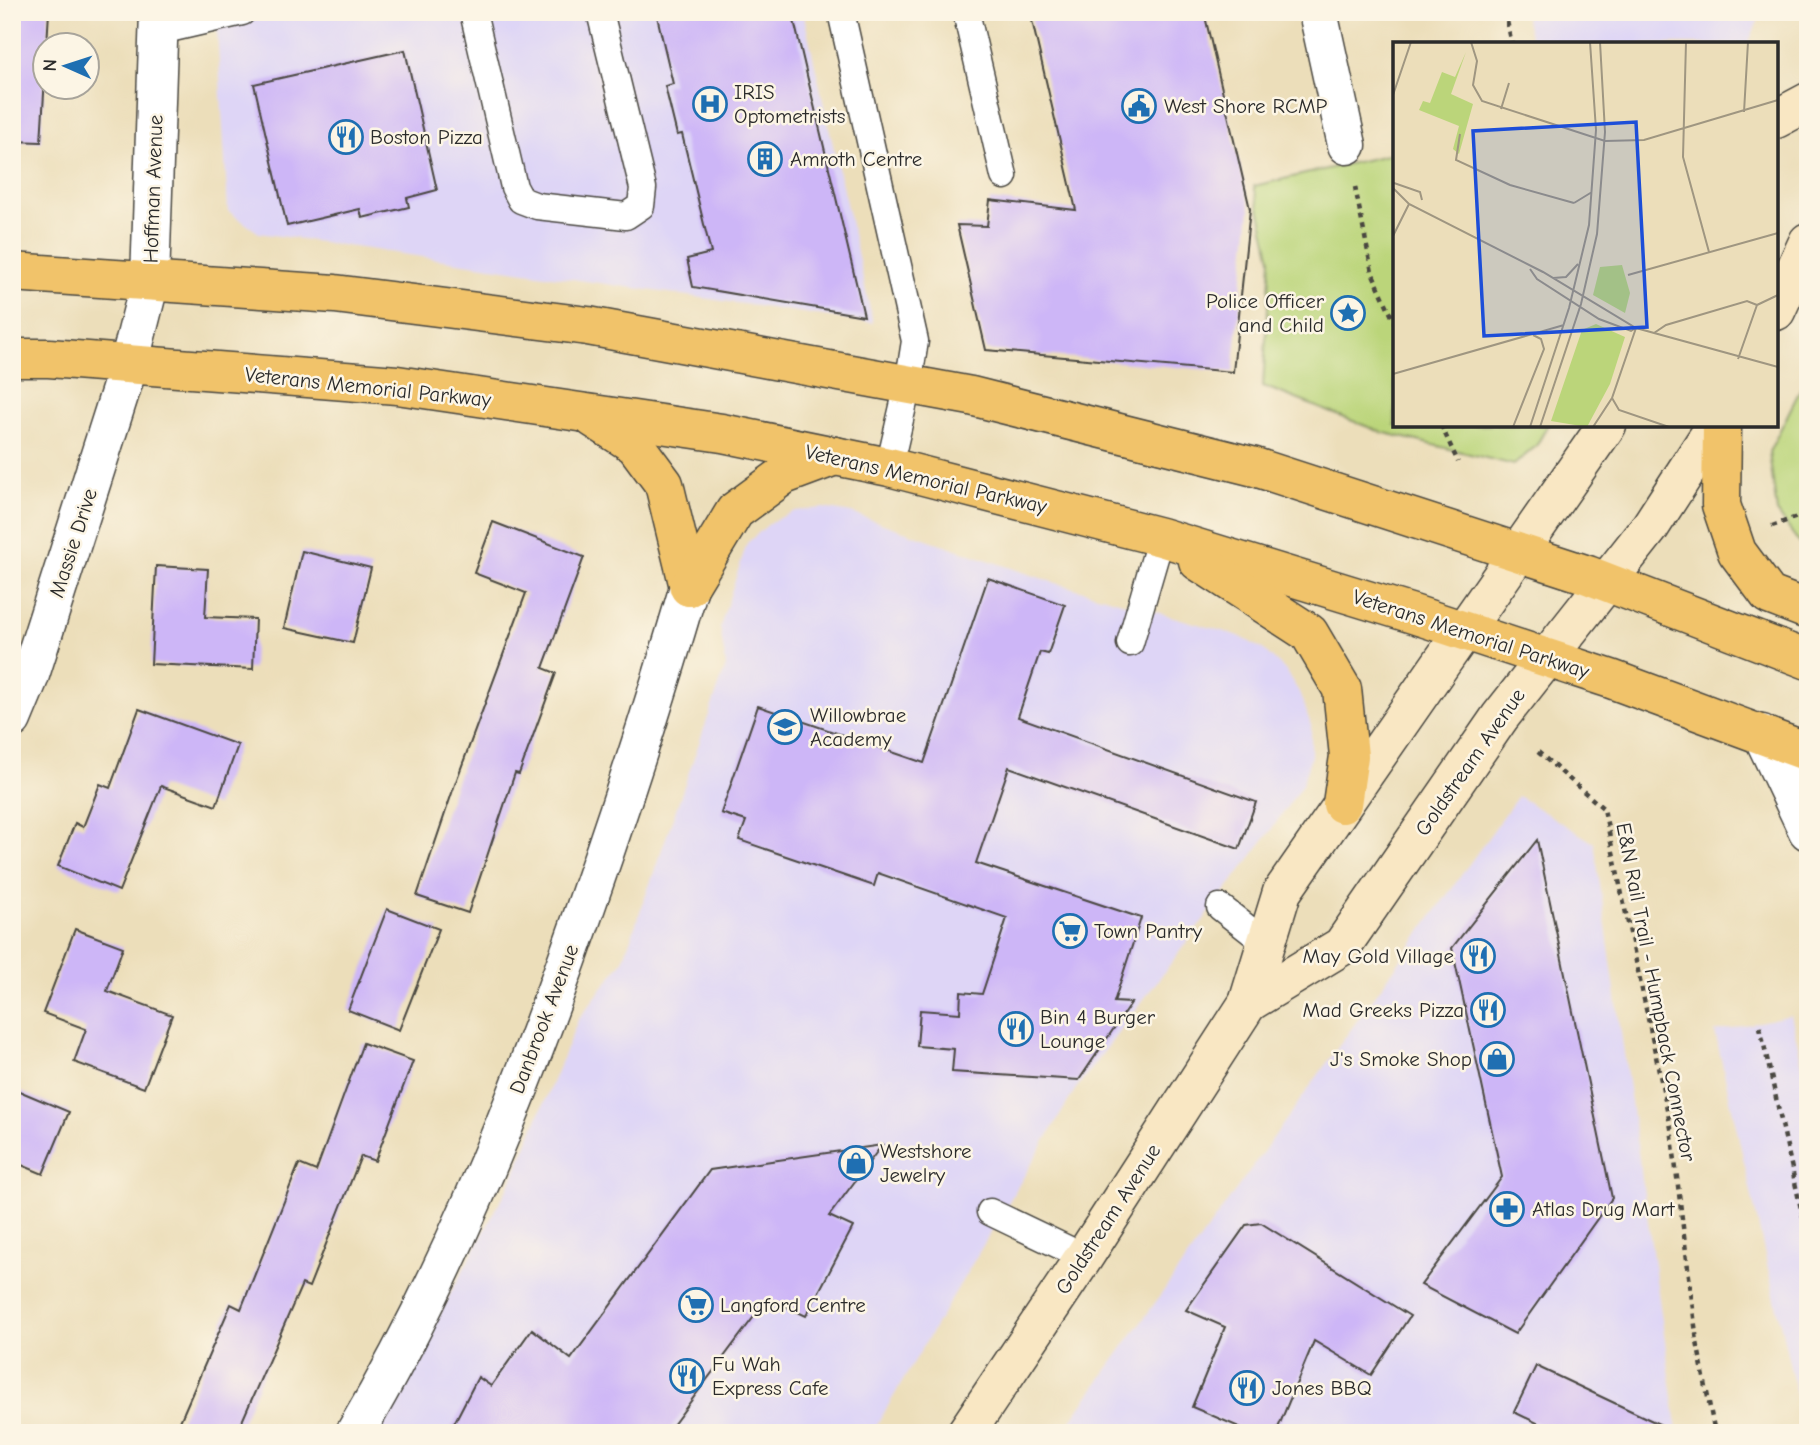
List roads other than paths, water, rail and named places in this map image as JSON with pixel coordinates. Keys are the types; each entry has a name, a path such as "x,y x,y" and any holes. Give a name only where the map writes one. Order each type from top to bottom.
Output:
{"main road":[{"path":"1778,118 1808,102"},
{"path":"1778,308 1808,242"},
{"path":"12,272 335,294 588,326 971,396 1255,467 1606,582 1808,660"},
{"name":"Veterans Memorial Parkway","path":"12,358 129,364 397,385 722,433 889,467 1161,537 1464,630 1547,657 1808,752"},
{"path":"586,413 635,445 664,484 689,587"},
{"name":"Goldstream Avenue","path":"966,1433 1084,1257 1248,1003 1282,892 1606,427"},
{"name":"Goldstream Avenue","path":"1248,1003 1342,946 1500,717 1650,527 1715,427"},
{"path":"1722,427 1721,505 1737,552 1769,595 1808,610"},
{"path":"689,587 735,511 784,475 835,456"},
{"path":"1161,537 1309,633 1342,690 1349,756 1342,804"}],"street":[{"path":"1318,12 1347,145"},
{"name":"Hoffman Avenue","path":"129,364 150,281 160,22"},
{"name":"Massie Drive","path":"12,719 21,675 129,364"},
{"name":"Danbrook Avenue","path":"355,1433 435,1283 495,1149 547,1014 628,786 689,587"},
{"path":"1762,734 1808,831"}],"lane":[{"path":"160,22 242,12"},
{"path":"473,12 514,187 521,200 537,206 626,216 641,206 643,188 600,12"},
{"path":"841,12 915,341 889,467"},
{"path":"966,12 1004,176"},
{"path":"1130,643 1161,537"},
{"path":"1220,907 1266,943"},
{"path":"990,1212 1084,1257"}],"place":[{"name":"IRIS Optometrists","path":"710,104"},
{"name":"West Shore RCMP","path":"1139,106"},
{"name":"Boston Pizza","path":"346,137"},
{"name":"Amroth Centre","path":"765,159"},
{"name":"Police Officer and Child","path":"1348,313"},
{"name":"Willowbrae Academy","path":"785,727"},
{"name":"Town Pantry","path":"1070,931"},
{"name":"May Gold Village","path":"1478,956"},
{"name":"Mad Greeks Pizza","path":"1488,1010"},
{"name":"Bin 4 Burger Lounge","path":"1016,1029"},
{"name":"J's Smoke Shop","path":"1497,1059"},
{"name":"Westshore Jewelry","path":"856,1163"},
{"name":"Atlas Drug Mart","path":"1507,1209"},
{"name":"Langford Centre","path":"696,1305"},
{"name":"Fu Wah Express Cafe","path":"687,1376"},
{"name":"Jones BBQ","path":"1247,1388"}]}
